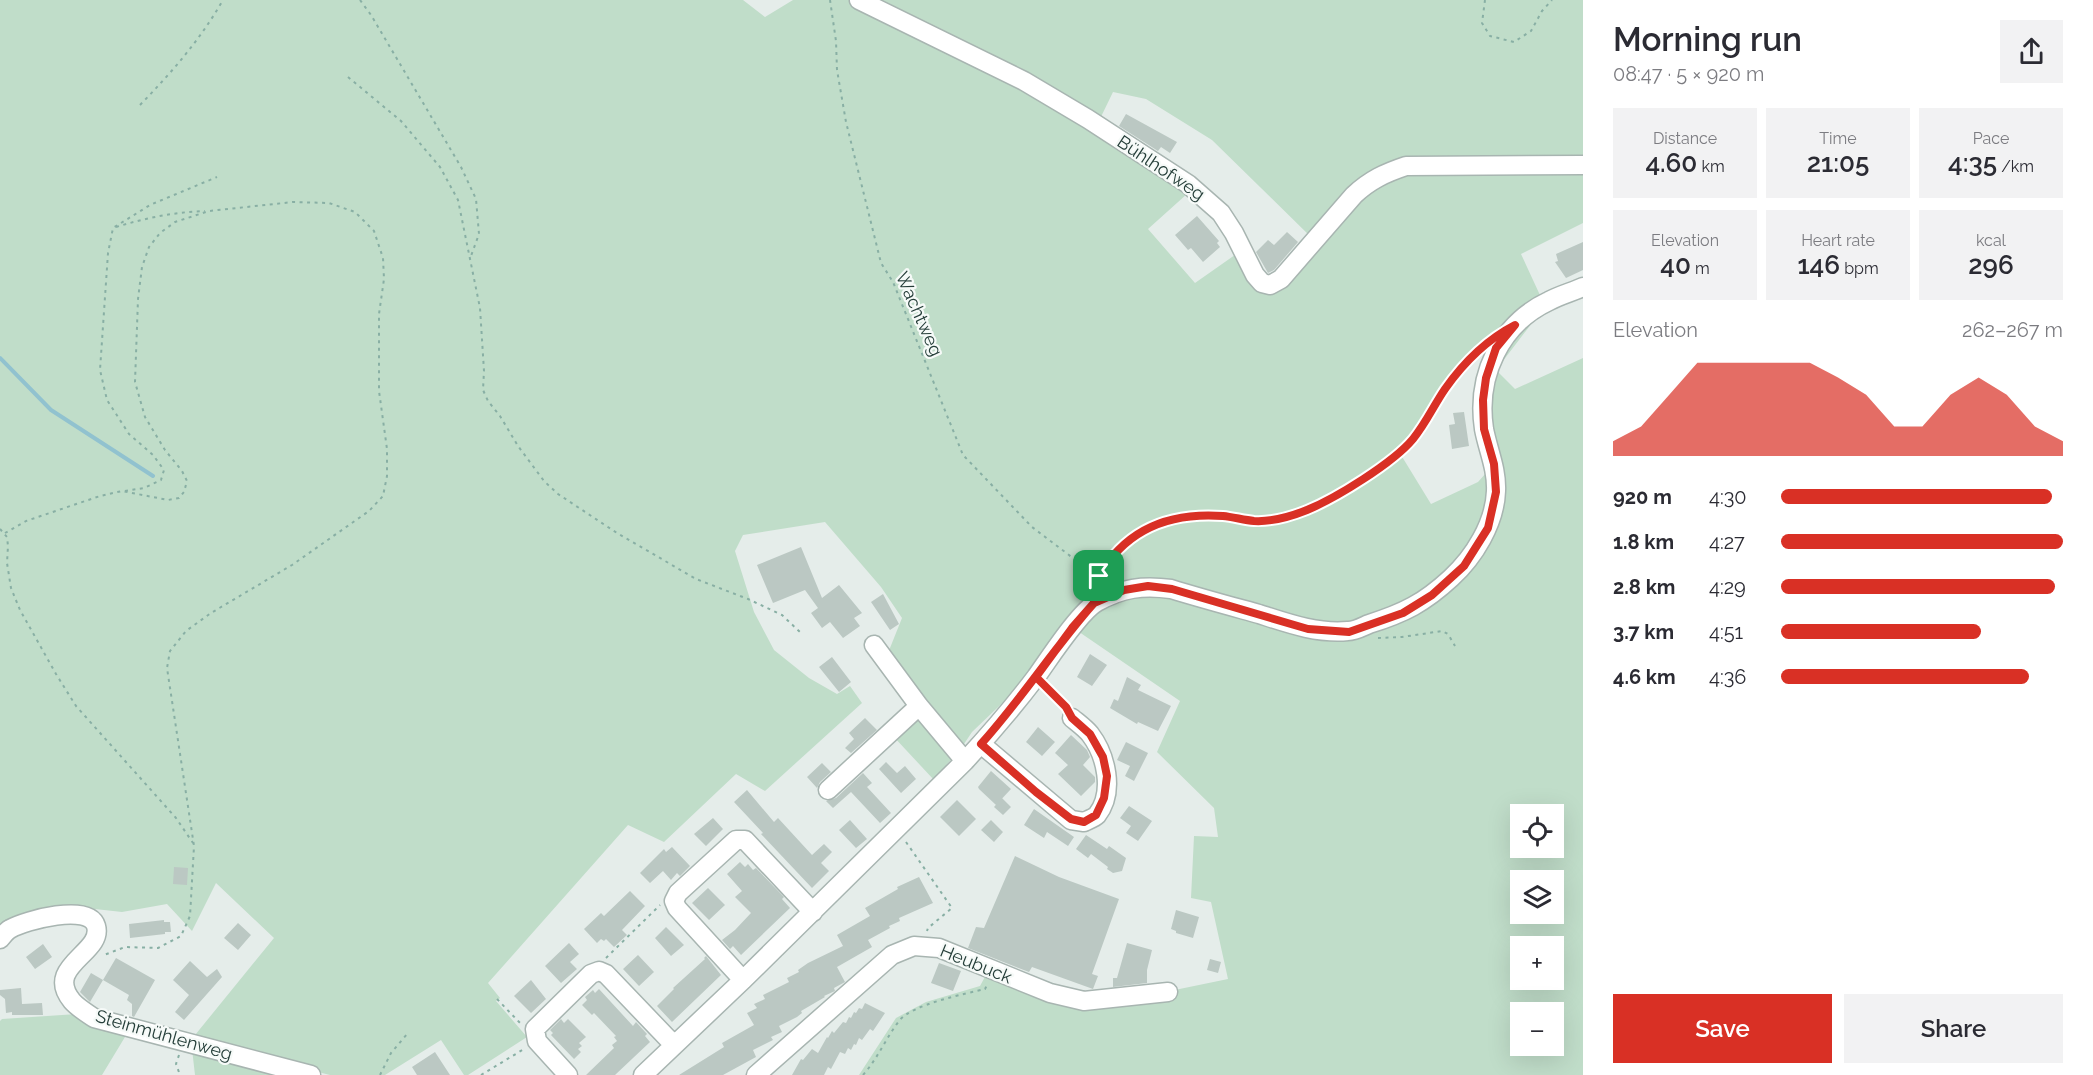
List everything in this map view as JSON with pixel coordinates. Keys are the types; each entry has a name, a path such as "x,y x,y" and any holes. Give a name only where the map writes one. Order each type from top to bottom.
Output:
{"street":[{"name":"Bühlhofweg","path":"859,0 1024,81 1088,119 1188,184 1221,213 1255,275 1262,283 1270,285 1281,279 1367,182 1385,173 1406,166 1583,165"},
{"path":"643,1075 813,912 965,761 1036,677 1072,628 1094,603 1124,590 1148,586 1172,589 1308,629 1349,632 1403,613 1432,595 1464,566 1488,528 1496,492 1494,464 1484,429 1483,400 1486,378 1496,348 1515,325 1531,311 1548,301 1583,287"},
{"path":"874,645 919,706 965,761"},
{"path":"828,790 919,706"},
{"path":"981,744 1071,819 1084,822 1096,815 1104,798 1107,776 1103,757 1090,734 1072,718"},
{"path":"743,980 677,908 674,901 678,893 736,840 746,840 813,912"},
{"name":"Steinmühlenweg","path":"0,939 9,929 48,916 79,914 89,916 96,924 94,953 73,963 65,977 65,991 74,1004 94,1018 311,1075"},
{"name":"Heubuck","path":"756,1075 892,955 914,946 939,948 993,972 1050,993 1084,1001 1168,992"},
{"path":"568,1075 536,1037 535,1029 591,974 599,971 606,974 674,1045"}],"path":[{"path":"140,105 177,67 212,20 223,0"},
{"path":"360,0 461,167 476,199 479,234 471,256"},
{"name":"Wachtweg","path":"830,0 836,41 837,70 846,122 881,263 893,282 963,454 1032,527 1062,552 1099,576"},
{"path":"1485,0 1482,22 1490,36 1514,42 1531,31 1542,11 1552,0"},
{"path":"348,77 401,121 440,167 458,200 480,308 483,390 518,446 544,481 558,494 696,579 782,615 802,634"},
{"path":"5,533 26,521 100,496 144,488 161,480 165,470 153,455 129,434 107,399 100,370 108,253 114,228 150,205 217,177"},
{"path":"94,953 125,947 158,948 181,936 190,916 194,846 167,668 171,651 186,631 211,613 292,565 369,511 383,496 387,477 387,448 379,391 379,314 384,279 383,258 374,231 355,212 329,203 293,202 209,212 182,212 151,217 114,228"},
{"path":"122,491 168,501 179,498 184,492 187,481 145,417 135,382 138,299 142,267 149,247 160,233 175,222 209,212"},
{"path":"1094,603 1094,592 1106,564 1124,544 1139,532 1155,524 1222,516 1256,521 1276,519 1309,509 1381,467 1411,441 1446,388 1480,348"},
{"path":"0,529 5,533 8,546 7,563 11,588 20,610 56,674 76,706 176,818 194,846"},
{"path":"1374,638 1402,637 1442,631 1448,634 1455,646"},
{"path":"1036,677 1066,707 1072,718"},
{"path":"897,829 952,908 928,928 924,945"},
{"path":"599,971 601,963 663,903 674,901"},
{"path":"863,1075 874,1063 901,1018 937,1000 986,989 993,972"},
{"path":"481,1075 536,1037 527,1032 497,999"},
{"path":"380,1075 391,1053 408,1033"},
{"path":"180,1075 176,1064 179,1053 188,1044"}],"green space":[{"path":"0,0 743,0 765,17 793,0 1583,0 1583,223 1521,254 1545,306 1496,370 1515,389 1583,358 1583,1075 859,1075 896,1018 926,1002 980,986 986,975 1050,993 1165,992 1228,979 1211,902 1191,898 1194,836 1218,837 1214,808 1157,752 1180,701 1066,623 1020,686 972,732 964,744 956,744 888,653 902,618 881,587 825,522 743,535 735,551 754,612 774,650 809,678 837,694 850,686 862,703 765,791 736,774 664,842 628,825 488,983 500,998 496,1001 527,1037 468,1075 464,1075 441,1040 385,1075 330,1075 191,1040 274,938 216,883 192,931 167,904 122,912 86,908 0,936","holes":["1113,92 1146,99 1212,140 1315,241 1262,283 1242,250 1195,283 1148,229 1197,185 1098,123","1491,343 1484,429 1494,464 1478,482 1431,504 1401,455 1446,388"]},
{"path":"924,717 954,756 934,780 893,736 914,718"},
{"path":"77,1014 128,1032 102,1075 0,1075 0,1021 2,1019"},
{"path":"192,1049 288,1075 195,1075"}],"building":[{"path":"1126,114 1177,142 1170,153 1161,147 1158,151 1119,126"},
{"path":"1197,216 1219,241 1217,243 1220,247 1203,262 1175,235"},
{"path":"1287,232 1298,242 1274,270 1268,273 1256,252 1268,240 1274,245"},
{"path":"1583,242 1583,270 1566,278 1555,262 1558,261 1556,254"},
{"path":"1464,412 1469,446 1452,449 1449,425 1455,424 1453,413"},
{"path":"801,547 822,598 839,585 862,613 854,618 860,626 843,638 830,622 822,628 811,613 818,608 805,590 773,603 757,565"},
{"path":"883,594 899,624 890,630 871,602"},
{"path":"1090,654 1107,665 1092,686 1077,677"},
{"path":"832,657 851,682 839,692 819,667"},
{"path":"1127,677 1141,685 1138,690 1171,706 1158,731 1138,722 1137,724 1110,708 1114,699 1118,701"},
{"path":"865,718 877,730 851,753 845,748 854,739 849,733"},
{"path":"1038,727 1055,742 1042,756 1026,742"},
{"path":"1071,735 1087,750 1090,757 1083,765 1095,777 1095,782 1081,796 1058,774 1068,765 1055,753"},
{"path":"1126,742 1148,753 1134,781 1125,776 1130,766 1117,760"},
{"path":"886,762 897,773 905,766 916,779 901,793 879,769"},
{"path":"822,763 831,772 817,788 807,777"},
{"path":"991,771 1011,789 996,805 978,787"},
{"path":"863,773 872,783 867,787 891,813 880,823 851,792 833,808 826,801 836,798"},
{"path":"747,790 774,822 778,818 812,855 824,844 832,852 821,863 829,871 812,888 734,802"},
{"path":"1002,798 1011,807 1003,815 994,807"},
{"path":"957,800 976,819 959,836 940,817"},
{"path":"1129,806 1152,821 1138,841 1126,833 1131,826 1120,818"},
{"path":"1034,809 1074,837 1068,846 1047,832 1044,838 1024,825"},
{"path":"713,818 723,829 706,846 694,834"},
{"path":"850,820 867,839 856,848 839,830"},
{"path":"991,820 1003,832 994,842 981,830"},
{"path":"1086,835 1107,849 1109,846 1126,858 1122,871 1113,873 1091,854 1088,858 1076,849"},
{"path":"672,847 690,866 680,876 677,873 671,880 663,871 650,883 640,873 664,849 666,852"},
{"path":"1015,856 1059,877 1119,899 1092,974 1098,976 1093,989 1032,967 1029,972 968,948 976,927 984,928"},
{"path":"740,862 745,867 748,864 753,870 756,868 784,897 782,899 790,908 741,955 733,946 730,949 722,940 751,913 735,897 742,891 727,874"},
{"path":"174,867 188,868 187,885 173,884"},
{"path":"919,877 933,903 899,918 900,921 868,940 872,947 837,967 845,982 834,988 835,991 801,1011 802,1013 797,1017 779,1026 782,1032 771,1037 773,1040 753,1050 756,1057 723,1075 679,1075 724,1047 722,1043 754,1025 747,1013 757,1008 754,1004 765,999 763,995 789,982 787,978 799,972 798,970 808,963 843,946 837,935 870,916 865,908 898,889 897,887"},
{"path":"708,888 725,905 709,920 692,903"},
{"path":"630,891 645,906 622,930 627,935 614,947 606,939 604,941 601,939 597,943 584,929 601,913 604,916"},
{"path":"1176,910 1199,917 1193,938 1176,933 1171,929"},
{"path":"164,920 164,922 170,922 171,932 130,938 129,924"},
{"path":"238,923 251,935 238,950 224,938"},
{"path":"666,927 684,945 671,956 655,938"},
{"path":"569,943 579,954 570,962 577,969 561,983 545,966"},
{"path":"1127,943 1152,950 1147,970 1147,983 1113,987 1113,978 1117,978"},
{"path":"43,944 52,957 35,969 26,957"},
{"path":"638,955 654,972 639,986 623,969"},
{"path":"706,956 721,975 672,1022 657,1006"},
{"path":"116,958 155,980 134,1017 132,1016 132,1004 127,1000 129,995 103,980"},
{"path":"1210,959 1221,962 1218,973 1207,970"},
{"path":"190,961 207,977 217,969 222,977 184,1020 175,1012 189,995 173,980"},
{"path":"939,963 961,971 953,991 931,983"},
{"path":"91,973 103,980 90,1002 80,992"},
{"path":"531,980 546,999 531,1013 514,996"},
{"path":"21,988 22,1004 42,1003 43,1015 6,1013 5,999 0,995 0,990"},
{"path":"599,989 633,1026 636,1022 647,1034 645,1036 650,1042 615,1075 586,1075 614,1048 612,1045 617,1041 614,1037 616,1036 594,1013 592,1015 582,1005 587,1000 585,997 593,990 595,993"},
{"path":"865,1003 885,1013 873,1031 870,1029 862,1040 859,1038 856,1045 854,1044 851,1050 848,1048 845,1054 840,1052 831,1069 828,1067 824,1075 792,1075 801,1059 803,1060 812,1049 818,1053 832,1031 834,1033 843,1022 846,1023 854,1012 856,1013 859,1008 862,1009"},
{"path":"561,1019 564,1023 568,1019 586,1037 579,1043 582,1046 578,1049 581,1052 574,1059 551,1035 553,1033 550,1030"},
{"path":"435,1052 450,1075 417,1075 412,1067"}],"waterway":[{"path":"0,358 51,410 153,476"}],"route":[{"path":"1099,576 1094,592 1094,603 1072,628 1036,677 981,744 1071,819 1084,822 1096,815 1104,798 1107,776 1103,757 1090,734 1072,718 1066,707 1036,677 1044,665 1072,628 1094,603 1124,590 1148,586 1172,589 1308,629 1349,632 1403,613 1432,595 1464,566 1488,528 1496,492 1494,464 1484,429 1483,400 1486,378 1496,348 1515,325 1487,342 1460,369 1411,441 1381,467 1342,491 1309,509 1276,519 1256,521 1222,516 1173,520 1155,524 1139,532 1124,544 1106,564 1099,576"}]}
